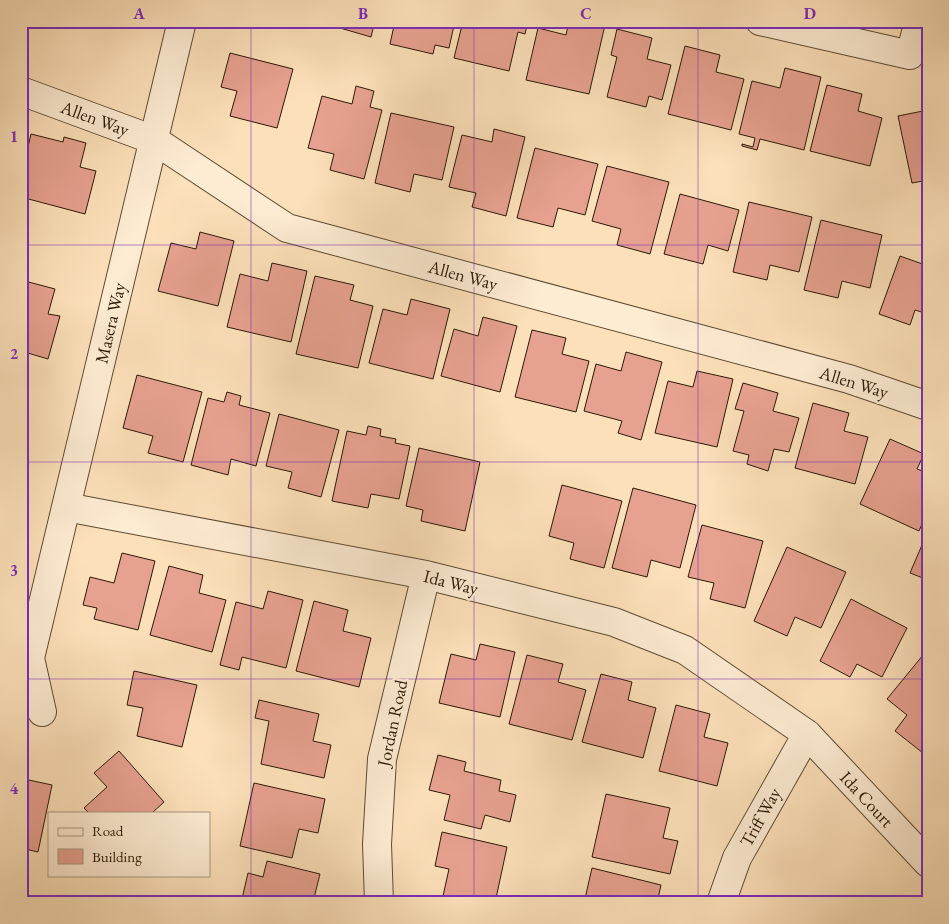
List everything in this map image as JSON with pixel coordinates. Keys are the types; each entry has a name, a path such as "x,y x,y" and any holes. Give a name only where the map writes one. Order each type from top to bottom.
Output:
{"street":[{"name":"Masera Way","path":"42,712 30,658 182,21"},
{"path":"760,21 910,56 919,21"},
{"name":"Allen Way","path":"21,91 154,140 287,228 849,379 928,406"},
{"name":"Ida Way","path":"66,507 426,575 614,622 686,650 807,734"},
{"name":"Jordan Road","path":"380,903 377,844 382,759 426,575"},
{"name":"Ida Court","path":"807,734 928,864"},
{"name":"Triff Way","path":"721,903 737,858 807,734"}],"building":[{"path":"316,21 375,21 371,37"},
{"path":"395,21 455,21 449,48 435,45 433,54 390,44"},
{"path":"463,21 528,21 525,34 518,32 509,71 454,58"},
{"path":"569,21 589,21 605,25 589,94 526,80 538,28 566,35"},
{"path":"617,29 652,38 647,59 671,65 662,100 649,96 646,107 607,97 617,57 611,55"},
{"path":"685,46 720,55 716,72 744,79 731,130 668,114"},
{"path":"230,53 293,69 277,128 230,116 237,91 221,87"},
{"path":"785,68 821,77 804,150 760,139 757,150 742,146 742,144 753,147 755,138 739,134 752,81 780,88"},
{"path":"827,85 862,94 858,111 882,118 870,166 810,151"},
{"path":"356,86 374,91 370,107 382,110 364,179 330,170 334,154 308,148 322,96 352,104"},
{"path":"928,110 928,180 912,183 898,116"},
{"path":"391,113 454,127 442,180 414,174 410,192 375,183"},
{"path":"494,129 525,137 506,216 472,207 476,193 449,187 462,135 492,142"},
{"path":"31,134 63,142 64,137 86,143 80,167 96,171 85,214 21,197 21,163 24,164"},
{"path":"535,148 598,164 585,215 558,208 553,227 517,218"},
{"path":"607,166 669,182 650,254 617,245 621,229 592,221"},
{"path":"680,194 739,210 728,251 708,245 703,264 664,254"},
{"path":"749,202 812,217 799,272 770,265 767,280 733,272"},
{"path":"821,220 882,235 870,288 842,281 838,298 804,290"},
{"path":"200,232 234,241 218,306 158,291 171,243 196,249"},
{"path":"900,256 928,266 928,314 915,310 910,325 879,314"},
{"path":"272,263 307,271 291,342 227,327 240,274 268,281"},
{"path":"315,276 354,285 350,300 373,306 358,368 296,354"},
{"path":"21,280 55,289 48,314 60,316 48,359 21,351"},
{"path":"411,299 450,309 433,379 369,363 383,309 407,315"},
{"path":"483,317 517,326 500,392 441,376 454,329 478,336"},
{"path":"532,330 566,338 562,354 589,361 576,412 515,397"},
{"path":"626,352 662,362 641,440 618,433 622,421 584,411 596,364 621,371"},
{"path":"697,371 733,379 717,447 655,433 668,381 693,387"},
{"path":"137,375 202,392 183,462 148,453 153,436 123,428"},
{"path":"743,383 778,393 773,411 799,418 789,452 774,449 768,471 747,464 749,455 733,451 744,411 735,409"},
{"path":"227,392 241,396 239,405 270,413 256,466 231,459 228,475 191,465 208,398 224,402"},
{"path":"813,403 849,413 844,431 868,437 855,484 795,468"},
{"path":"279,414 339,430 321,497 288,488 292,472 266,466"},
{"path":"368,426 381,429 380,436 396,439 395,443 410,446 399,499 371,494 368,508 332,501 347,431 366,435"},
{"path":"890,439 924,454 917,469 928,473 928,510 919,531 860,504"},
{"path":"419,448 480,462 465,531 421,521 423,510 406,506"},
{"path":"562,485 622,501 604,568 570,559 574,543 549,536"},
{"path":"633,488 696,505 680,568 651,560 647,577 612,568"},
{"path":"702,525 763,541 745,608 710,599 714,583 688,577"},
{"path":"928,531 928,580 910,573"},
{"path":"787,547 846,572 821,628 795,617 787,636 754,621"},
{"path":"122,553 155,561 138,630 94,619 97,608 83,605 90,577 114,583"},
{"path":"169,566 203,575 199,593 226,600 212,652 150,635"},
{"path":"268,591 303,600 286,668 242,657 239,670 220,665 236,602 263,609"},
{"path":"851,599 907,628 882,677 857,664 850,677 820,661"},
{"path":"314,601 348,610 343,631 371,638 359,687 296,671"},
{"path":"480,644 515,652 500,717 439,703 451,654 476,660"},
{"path":"928,649 928,748 923,753 895,731 907,715 887,699"},
{"path":"527,655 563,664 558,682 586,690 572,740 509,724"},
{"path":"134,671 197,685 182,747 137,736 143,708 127,705"},
{"path":"601,674 632,682 628,700 656,708 643,758 582,742"},
{"path":"259,700 319,714 313,741 331,745 324,778 261,764 269,721 255,718"},
{"path":"676,705 710,714 704,737 728,743 717,786 659,771"},
{"path":"119,751 164,802 153,812 88,812 84,808 107,787 94,773"},
{"path":"438,755 466,762 464,771 501,780 499,791 516,795 510,822 485,815 481,829 444,820 450,795 429,790"},
{"path":"24,779 52,785 38,852 21,848 21,790"},
{"path":"254,783 325,799 318,833 299,829 292,858 240,846"},
{"path":"606,794 670,808 663,838 678,841 670,874 592,857"},
{"path":"442,832 507,847 495,903 472,903 443,896 449,869 435,866"},
{"path":"267,861 320,874 314,898 329,903 241,903 248,873 263,877"},
{"path":"592,868 661,885 657,903 584,903"}]}
